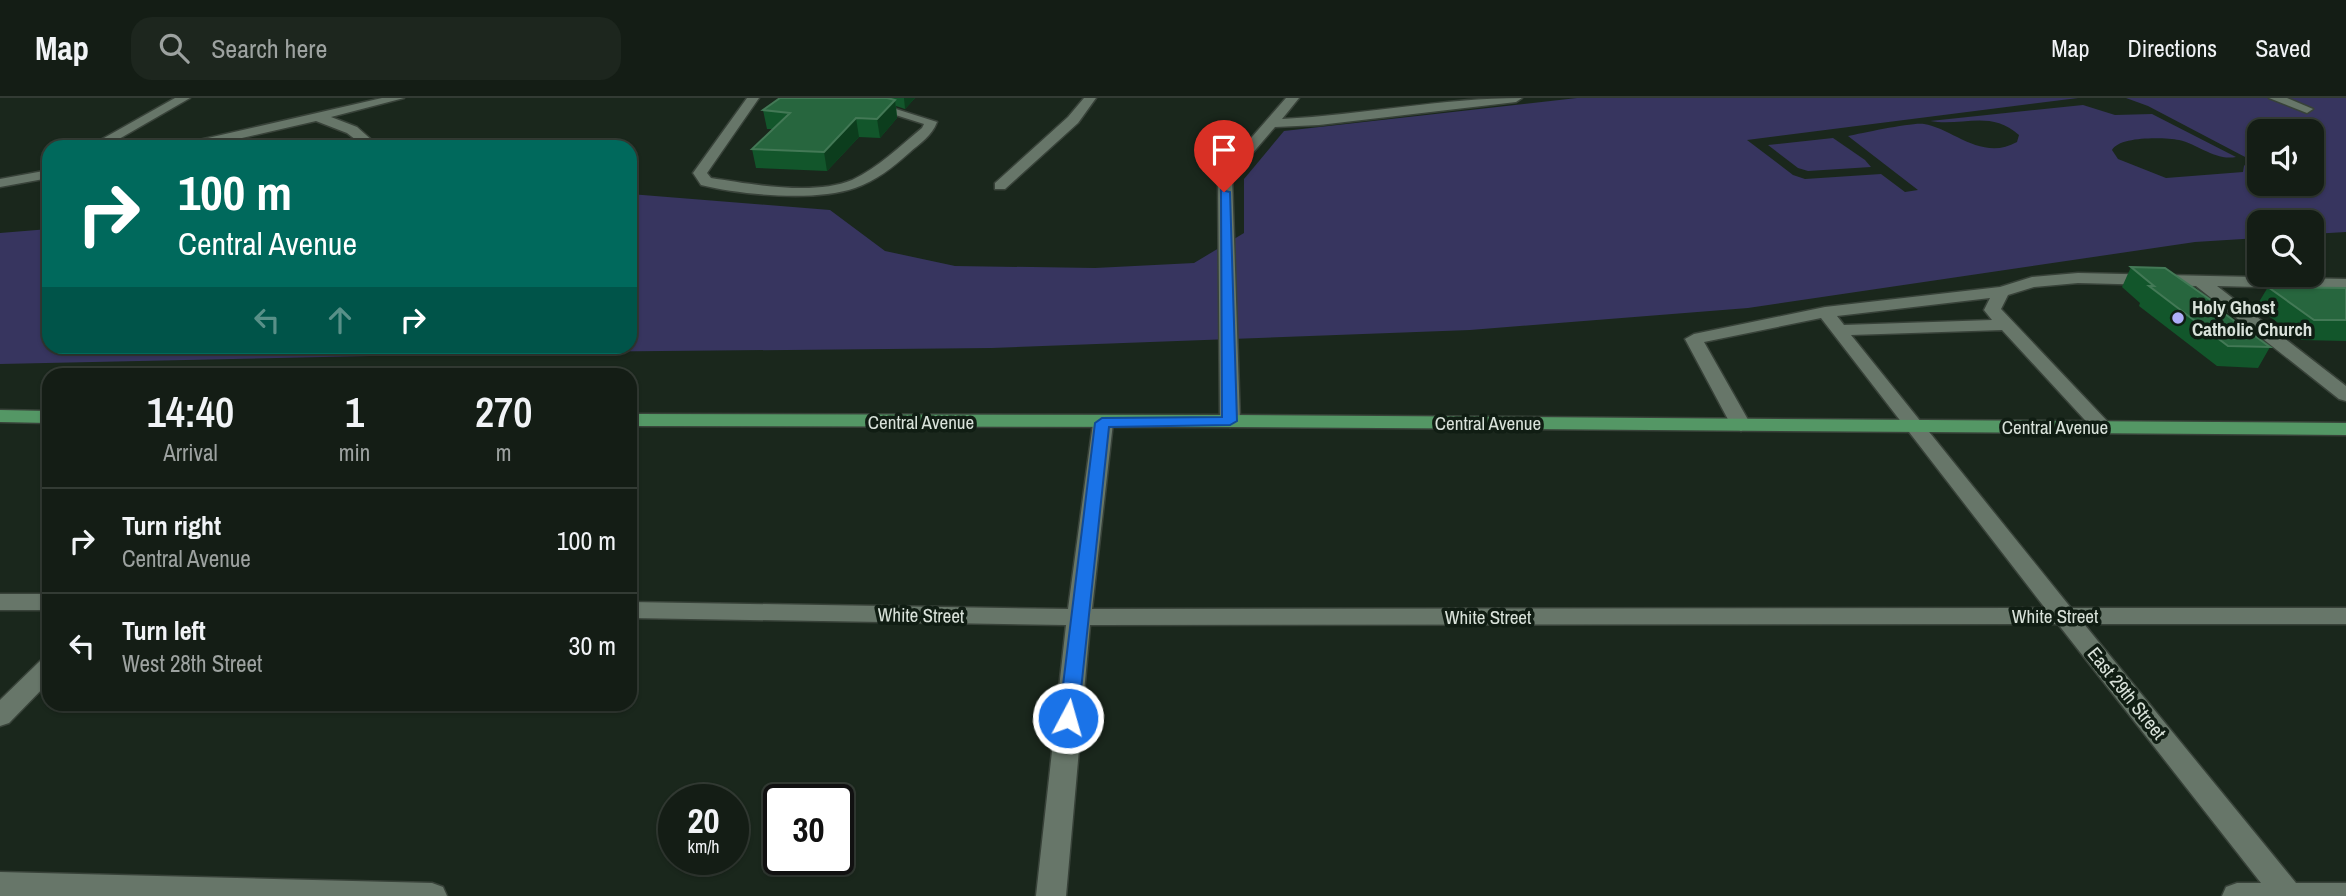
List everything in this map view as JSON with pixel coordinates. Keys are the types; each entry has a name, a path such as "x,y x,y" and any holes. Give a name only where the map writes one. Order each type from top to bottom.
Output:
{"main road":[{"path":"0,416 42,417"},
{"name":"Central Avenue","path":"637,420 1102,423 1230,421 2346,429"}],"street":[{"path":"109,140 184,98"},
{"path":"217,140 398,98"},
{"path":"753,98 700,173 706,182 824,190 848,186 878,169 928,130 931,122 848,98"},
{"path":"1000,186 1073,120 1090,98"},
{"path":"1271,122 1320,121 1516,98"},
{"path":"2275,98 2306,109"},
{"path":"1230,421 1225,176 1290,99"},
{"path":"318,117 352,130 361,140"},
{"path":"0,183 42,175"},
{"path":"1741,425 1694,339 1825,312 2002,292 2032,282 2078,278 2346,284"},
{"path":"2200,281 2346,395"},
{"path":"2002,292 1992,310 2102,427"},
{"name":"East 29th Street","path":"1825,312 1912,426 2289,896"},
{"path":"1839,330 2005,325"},
{"path":"1051,896 1102,423"},
{"path":"0,602 42,603"},
{"name":"White Street","path":"637,610 1079,617 2346,616"},
{"path":"0,716 42,674"},
{"path":"0,884 432,896"},
{"path":"2237,896 2346,896"}],"shaded area":[{"path":"1577,98 2078,98 1747,140 1793,175 1805,179 1881,174 1905,192 1918,190 1848,136 1924,124 1980,146 2004,147 2017,142 2019,135 1997,123 1976,120 1930,121 2083,105 2115,115 2152,114 2236,157 2221,157 2186,142 2163,138 2123,142 2112,150 2118,159 2166,178 2243,172 2247,162 2247,196 2324,196 2324,119 2247,119 2247,158 2148,106 2126,98 2346,98 2346,232 2324,233 2324,210 2247,210 2247,239 2195,242 1748,308 1470,330 992,348 637,351 637,195 830,210 885,251 955,266 1095,268 1194,263 1244,233 1244,179 1284,131"},
{"path":"1833,138 1871,167 1808,171 1798,168 1768,145"},
{"path":"42,230 42,354 468,354 0,364 0,233"}],"building":[{"path":"780,98 895,100 877,119 856,118 824,152 752,149 790,113 763,110"},
{"path":"2131,267 2165,268 2270,347 2228,346 2149,286 2154,286"},
{"path":"2268,287 2346,288 2346,320 2314,320"}],"place":[{"name":"Holy Ghost Catholic Church","path":"2178,318"}],"route":[{"path":"1068,718 1102,423 1230,421 1224,192"}]}
